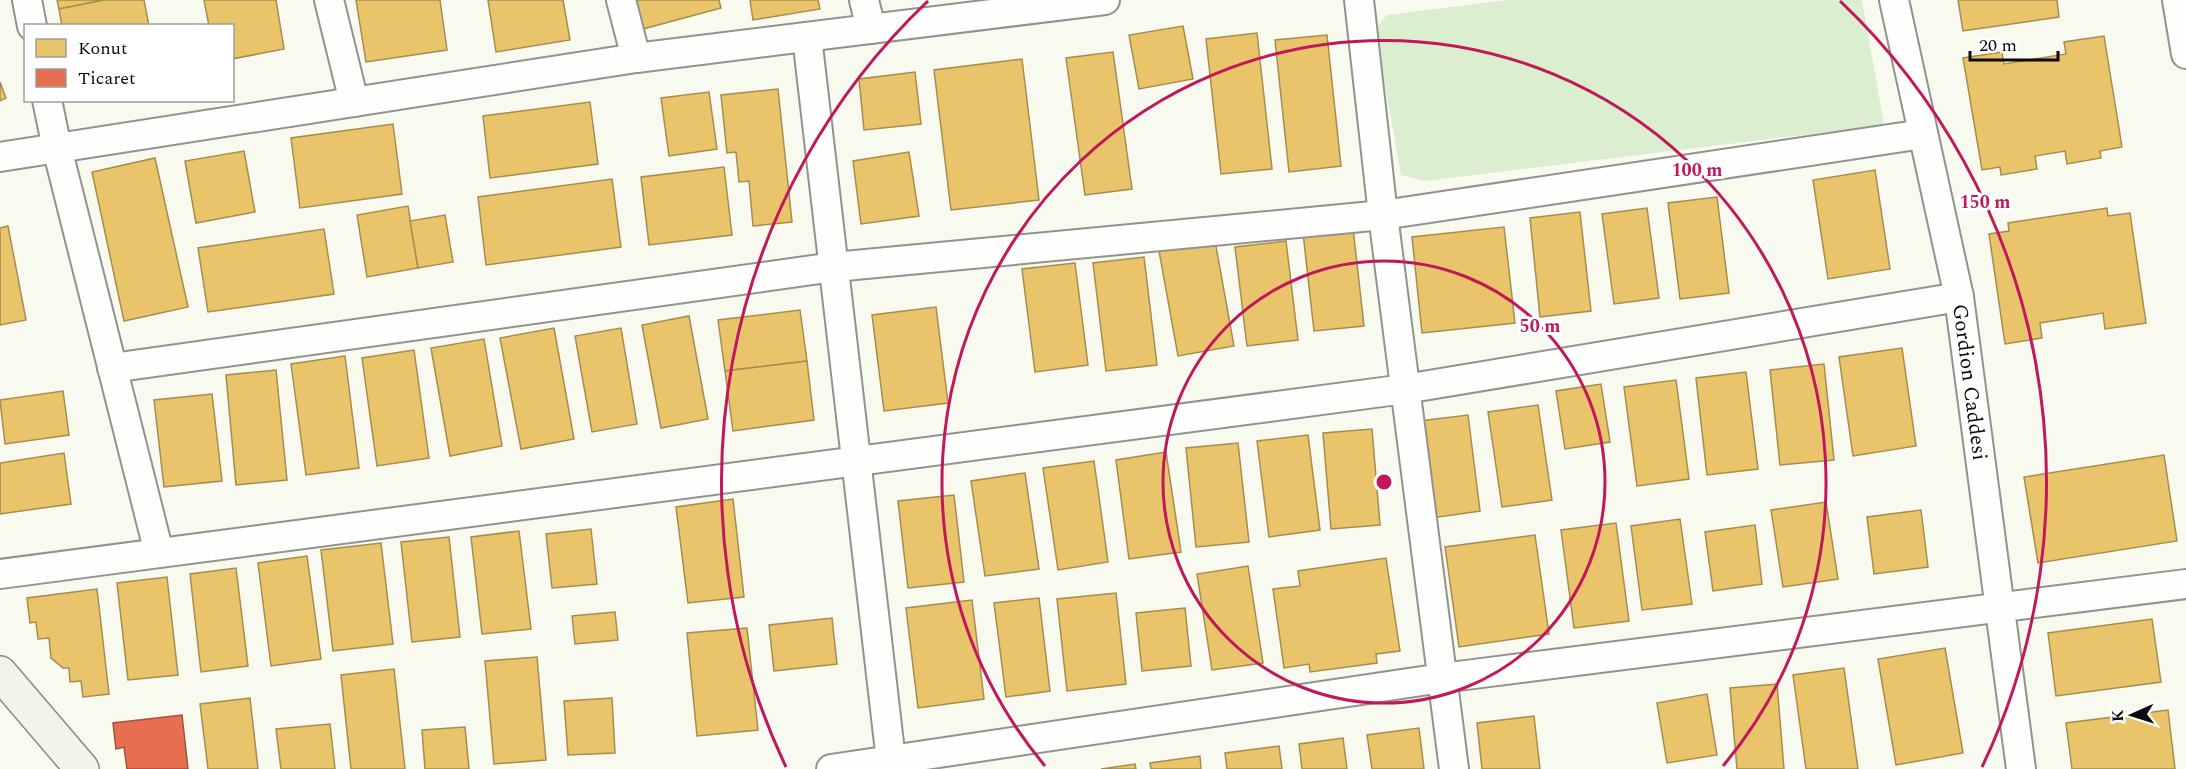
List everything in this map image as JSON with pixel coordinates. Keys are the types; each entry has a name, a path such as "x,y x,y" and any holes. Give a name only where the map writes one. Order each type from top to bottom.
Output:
{"street":[{"path":"27,0 32,24"},
{"path":"329,0 354,102"},
{"path":"621,0 636,58"},
{"path":"864,0 871,29"},
{"path":"0,157 636,58 1057,3 1106,0"},
{"path":"1359,0 1383,215 1454,769"},
{"name":"Gordion Caddesi","path":"1894,0 1959,297 1998,608 2021,769"},
{"path":"2177,0 2186,54"},
{"path":"807,37 892,765"},
{"path":"47,102 159,553"},
{"path":"112,368 834,267 1383,215 1923,134"},
{"path":"0,574 1405,389 1959,297"},
{"path":"831,769 892,765 1442,678 2186,584"},
{"path":"0,673 82,769"}],"green space":[{"path":"1507,0 1862,0 1884,125 1425,181 1401,175 1375,29 1387,15"}],"building: Konut":[{"path":"57,0 104,0 59,9"},
{"path":"104,0 144,0 149,24 62,24 59,9"},
{"path":"204,0 276,0 284,49 234,59 234,24 209,24"},
{"path":"356,0 440,0 447,50 366,62"},
{"path":"488,0 563,0 570,40 496,52"},
{"path":"635,0 719,0 721,8 643,29"},
{"path":"750,0 818,0 820,9 753,20"},
{"path":"1958,0 2057,0 2059,17 1963,31"},
{"path":"1183,26 1193,79 1139,89 1129,35"},
{"path":"1257,33 1272,169 1221,174 1206,39"},
{"path":"1327,35 1341,166 1289,172 1275,40"},
{"path":"2104,36 2122,147 2100,151 2101,158 2067,164 2065,151 2035,156 2037,169 2001,175 2000,167 1982,170 1963,58 2002,52 2004,64 2066,54 2064,42"},
{"path":"1113,52 1132,189 1085,195 1066,58"},
{"path":"1022,59 1039,200 951,210 934,70"},
{"path":"915,72 921,124 864,130 859,79"},
{"path":"0,82 6,98 0,101"},
{"path":"778,89 792,222 753,226 749,181 739,182 736,152 727,153 721,95"},
{"path":"709,92 717,149 669,156 661,98"},
{"path":"590,102 598,164 490,178 483,116"},
{"path":"393,124 402,194 300,208 291,138"},
{"path":"244,151 255,212 196,223 185,161"},
{"path":"909,152 919,216 861,224 853,161"},
{"path":"155,158 188,307 124,321 92,172"},
{"path":"724,167 732,235 649,245 641,177"},
{"path":"1875,170 1890,269 1828,279 1813,180"},
{"path":"612,179 621,247 486,265 478,197"},
{"path":"1717,197 1729,293 1680,299 1668,203"},
{"path":"408,206 418,268 367,277 357,215"},
{"path":"1647,208 1659,298 1614,304 1602,214"},
{"path":"2107,208 2108,216 2130,213 2146,323 2105,329 2103,313 2040,323 2042,338 2005,344 1989,234 2009,231 2008,223"},
{"path":"1580,212 1591,311 1540,317 1530,218"},
{"path":"445,215 453,262 418,268 410,221"},
{"path":"8,226 26,320 0,325 0,228"},
{"path":"1504,227 1515,323 1422,333 1412,237"},
{"path":"1353,228 1364,326 1314,331 1303,233"},
{"path":"324,229 334,294 208,312 198,248"},
{"path":"1215,241 1234,346 1178,356 1159,251"},
{"path":"1286,241 1298,340 1247,346 1235,247"},
{"path":"1144,257 1157,365 1106,371 1093,263"},
{"path":"1075,263 1088,365 1035,372 1022,269"},
{"path":"936,307 948,403 884,411 872,315"},
{"path":"800,310 807,361 725,371 718,320"},
{"path":"689,316 708,419 661,428 642,325"},
{"path":"554,328 574,439 521,449 500,338"},
{"path":"621,328 637,424 592,432 575,336"},
{"path":"484,339 502,446 450,456 431,348"},
{"path":"1902,348 1916,446 1853,456 1839,357"},
{"path":"414,350 429,458 377,466 362,358"},
{"path":"345,356 359,468 306,475 291,364"},
{"path":"807,361 814,420 733,431 725,371"},
{"path":"1824,364 1834,460 1780,465 1770,370"},
{"path":"276,370 287,480 236,485 226,375"},
{"path":"1746,372 1758,469 1707,475 1696,378"},
{"path":"1676,380 1689,479 1637,486 1624,387"},
{"path":"1601,384 1610,442 1565,449 1556,391"},
{"path":"63,391 69,435 5,444 0,400"},
{"path":"212,394 222,481 164,487 154,400"},
{"path":"1538,405 1552,500 1502,507 1488,412"},
{"path":"1468,415 1480,511 1432,518 1420,421"},
{"path":"1372,429 1380,525 1331,529 1323,433"},
{"path":"1308,435 1320,530 1269,537 1257,441"},
{"path":"1238,443 1249,542 1196,547 1186,448"},
{"path":"1166,452 1181,552 1129,559 1116,460"},
{"path":"64,453 71,504 0,514 0,463"},
{"path":"2164,455 2177,541 2038,563 2024,477"},
{"path":"1094,461 1108,562 1058,570 1043,468"},
{"path":"1025,473 1039,569 985,576 971,481"},
{"path":"954,495 964,582 908,588 898,501"},
{"path":"733,499 744,597 688,603 676,507"},
{"path":"1826,502 1838,579 1783,587 1771,510"},
{"path":"1921,510 1928,567 1874,574 1867,517"},
{"path":"1680,519 1692,604 1642,610 1631,526"},
{"path":"1616,523 1629,621 1574,628 1561,530"},
{"path":"1755,525 1762,584 1713,591 1705,532"},
{"path":"591,529 597,584 552,588 546,534"},
{"path":"519,531 531,629 482,634 471,537"},
{"path":"1535,535 1549,634 1459,647 1445,547"},
{"path":"449,537 460,637 412,642 401,542"},
{"path":"381,543 393,644 333,651 321,550"},
{"path":"307,556 321,659 271,666 258,563"},
{"path":"1386,558 1400,651 1376,654 1377,663 1310,672 1309,664 1284,668 1273,589 1300,586 1298,571"},
{"path":"1248,566 1263,663 1212,670 1197,574"},
{"path":"236,568 248,666 201,672 190,574"},
{"path":"167,577 178,675 128,680 117,583"},
{"path":"97,589 109,694 83,697 81,681 70,682 69,668 63,668 51,658 49,638 38,639 36,622 30,623 27,598"},
{"path":"1116,593 1126,684 1067,691 1057,599"},
{"path":"1039,598 1050,691 1006,697 994,603"},
{"path":"972,600 984,699 918,708 906,608"},
{"path":"1185,608 1191,666 1142,671 1136,613"},
{"path":"615,612 618,640 575,644 572,616"},
{"path":"832,618 837,664 774,671 769,625"},
{"path":"2152,619 2161,682 2056,696 2048,633"},
{"path":"747,628 758,730 697,736 687,633"},
{"path":"1945,648 1963,753 1896,765 1878,659"},
{"path":"537,657 546,760 494,764 485,661"},
{"path":"1844,668 1858,769 1806,769 1793,675"},
{"path":"394,669 405,769 351,769 341,675"},
{"path":"1777,684 1784,769 1737,769 1730,688"},
{"path":"1707,694 1717,755 1667,763 1657,703"},
{"path":"250,698 258,769 208,769 200,704"},
{"path":"612,698 615,753 568,755 564,701"},
{"path":"2168,710 2175,769 2072,769 2066,723"},
{"path":"1534,716 1540,769 1482,769 1477,723"},
{"path":"330,724 335,769 281,769 276,729"},
{"path":"465,727 469,769 425,769 422,730"},
{"path":"1419,728 1424,769 1372,769 1367,735"},
{"path":"1343,738 1347,769 1302,769 1299,744"},
{"path":"1279,746 1282,769 1227,769 1225,753"},
{"path":"1200,756 1201,769 1151,769 1150,763"},
{"path":"1135,764 1136,769 1101,769"}],"building: Ticaret":[{"path":"182,715 188,769 127,769 124,747 116,749 113,723"}]}
